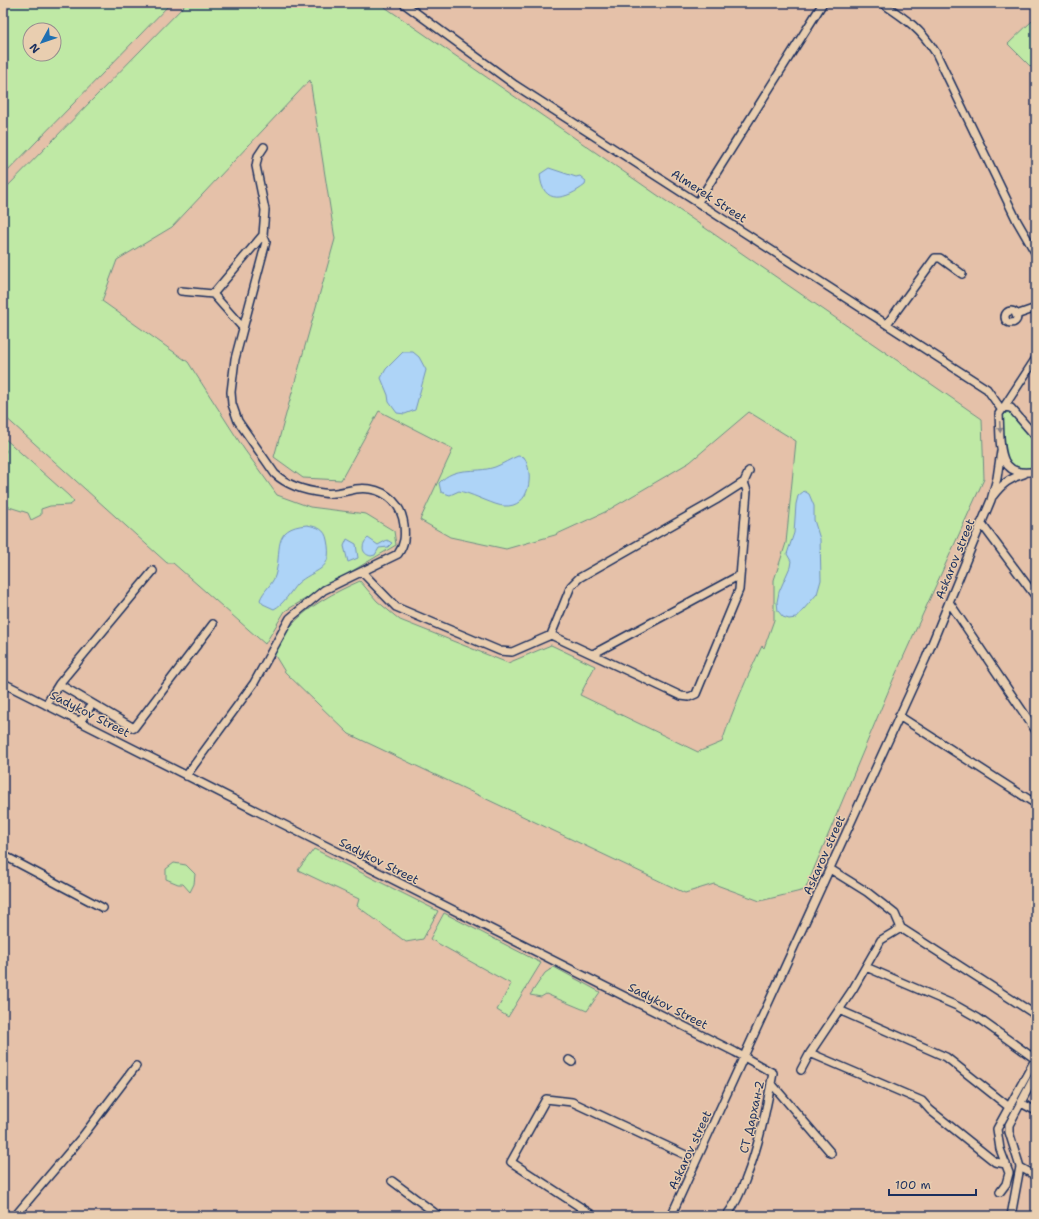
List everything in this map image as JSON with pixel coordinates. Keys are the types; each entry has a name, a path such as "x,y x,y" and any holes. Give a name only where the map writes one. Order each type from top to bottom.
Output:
{"street":[{"name":"Almerek Street","path":"403,3 514,85 698,202 986,389 1003,408 1011,408 1036,437"},
{"path":"698,202 823,3"},
{"path":"882,3 914,25 926,38 936,53 1017,221 1036,254"},
{"path":"186,776 254,683 290,618 324,590 398,554 403,548 405,540 403,517 396,503 388,495 376,490 357,489 322,493 289,484 275,474 238,421 232,404 231,381 242,328 266,242 263,235 265,210 256,166 258,156 264,147"},
{"path":"213,294 263,235"},
{"path":"887,324 935,258 940,258 962,274"},
{"path":"181,291 213,294 242,328"},
{"path":"1016,315 1036,308"},
{"path":"991,500 998,472 1001,451 999,414 1036,358"},
{"path":"1001,451 1004,462 1013,471 1024,474 1036,471"},
{"path":"991,500 1002,485 1012,478 1036,471"},
{"path":"362,572 396,607 500,651 512,652 551,635 571,586 579,578 716,500 744,482 749,472"},
{"path":"551,635 681,696 689,697 696,694 739,590 747,491 744,482"},
{"name":"Askarov street","path":"671,1216 745,1058 926,658 991,500"},
{"path":"981,523 1036,597"},
{"path":"46,704 59,684 153,571"},
{"path":"593,654 740,575"},
{"path":"949,602 1036,730"},
{"path":"59,684 134,728 213,624"},
{"name":"Sadykov Street","path":"3,683 745,1058"},
{"path":"80,722 92,704"},
{"path":"899,716 1036,804"},
{"path":"3,855 103,908"},
{"path":"830,869 867,892 895,914 901,928 1036,1015"},
{"path":"801,1070 810,1053 866,967 881,940 901,928"},
{"path":"866,967 964,1010 978,1018 1036,1059 997,1129 997,1136 1009,1173 1008,1178 1000,1192"},
{"path":"839,1010 946,1057 1009,1106"},
{"path":"810,1053 922,1101 930,1110 995,1162 1006,1164"},
{"name":"СТ Дархан-2","path":"726,1216 736,1201 762,1134 773,1073 745,1058"},
{"path":"15,1216 82,1137 136,1066"},
{"path":"1011,1216 1020,1167 1009,1128 1036,1074"},
{"path":"771,1082 831,1153"},
{"path":"594,1216 511,1162 546,1099 572,1102 690,1158"},
{"path":"1021,1103 1036,1111"},
{"path":"1020,1167 1036,1176"},
{"path":"392,1180 439,1216"}],"green space":[{"path":"3,3 171,3 3,176"},
{"path":"187,3 379,3 982,419 984,479 893,680 805,890 760,901 714,884 685,893 349,734 285,672 274,654 290,627 305,612 332,595 360,581 377,601 400,620 508,663 551,645 595,666 580,695 698,752 722,742 740,693 762,646 764,648 774,620 774,580 786,543 796,441 749,412 690,462 605,512 555,535 506,549 450,537 420,520 453,449 379,411 341,480 303,478 274,457 335,239 310,80 172,227 117,260 102,301 188,362 244,449 277,495 310,507 366,514 394,531 396,545 285,611 265,644 173,563 167,563 3,415 3,191"},
{"path":"1032,21 1036,26 1036,72 1008,44"},
{"path":"1009,411 1014,413 1036,441 1036,468 1026,471 1016,469 1010,465 1006,458 1003,440 1002,416"},
{"path":"3,437 74,502 70,505 50,506 41,509 41,515 31,520 28,513 6,506 3,503 3,456 6,451 5,449 3,450"},
{"path":"314,849 438,911 423,939 406,942 357,906 359,899 298,870"},
{"path":"174,863 186,865 195,874 194,884 190,892 183,884 178,884 166,879 166,869"},
{"path":"444,913 541,963 508,1017 497,1010 511,984 430,939"},
{"path":"554,967 600,992 587,1011 546,994 541,997 530,995 545,973"}],"water":[{"path":"549,168 576,177 580,176 586,181 585,185 571,194 556,197 550,196 545,192 540,174"},
{"path":"403,352 413,352 419,357 426,370 415,410 405,414 397,413 389,402 388,395 381,378 386,369"},
{"path":"518,456 524,457 529,472 529,480 525,496 513,505 500,506 468,493 459,491 450,495 441,492 439,483 445,477 459,472 495,467"},
{"path":"804,491 809,494 814,506 814,520 820,539 821,580 817,594 796,618 789,619 783,617 778,611 777,602 779,592 790,567 791,561 787,554 794,533 796,504 798,496"},
{"path":"307,525 320,529 325,533 328,559 321,568 297,584 278,607 274,609 263,604 260,600 275,576 280,542 283,536 295,527"},
{"path":"368,538 378,545 387,540 392,543 388,547 379,548 375,555 371,556 365,553 363,548 364,543"},
{"path":"347,539 356,544 358,558 348,562 344,546"}]}
